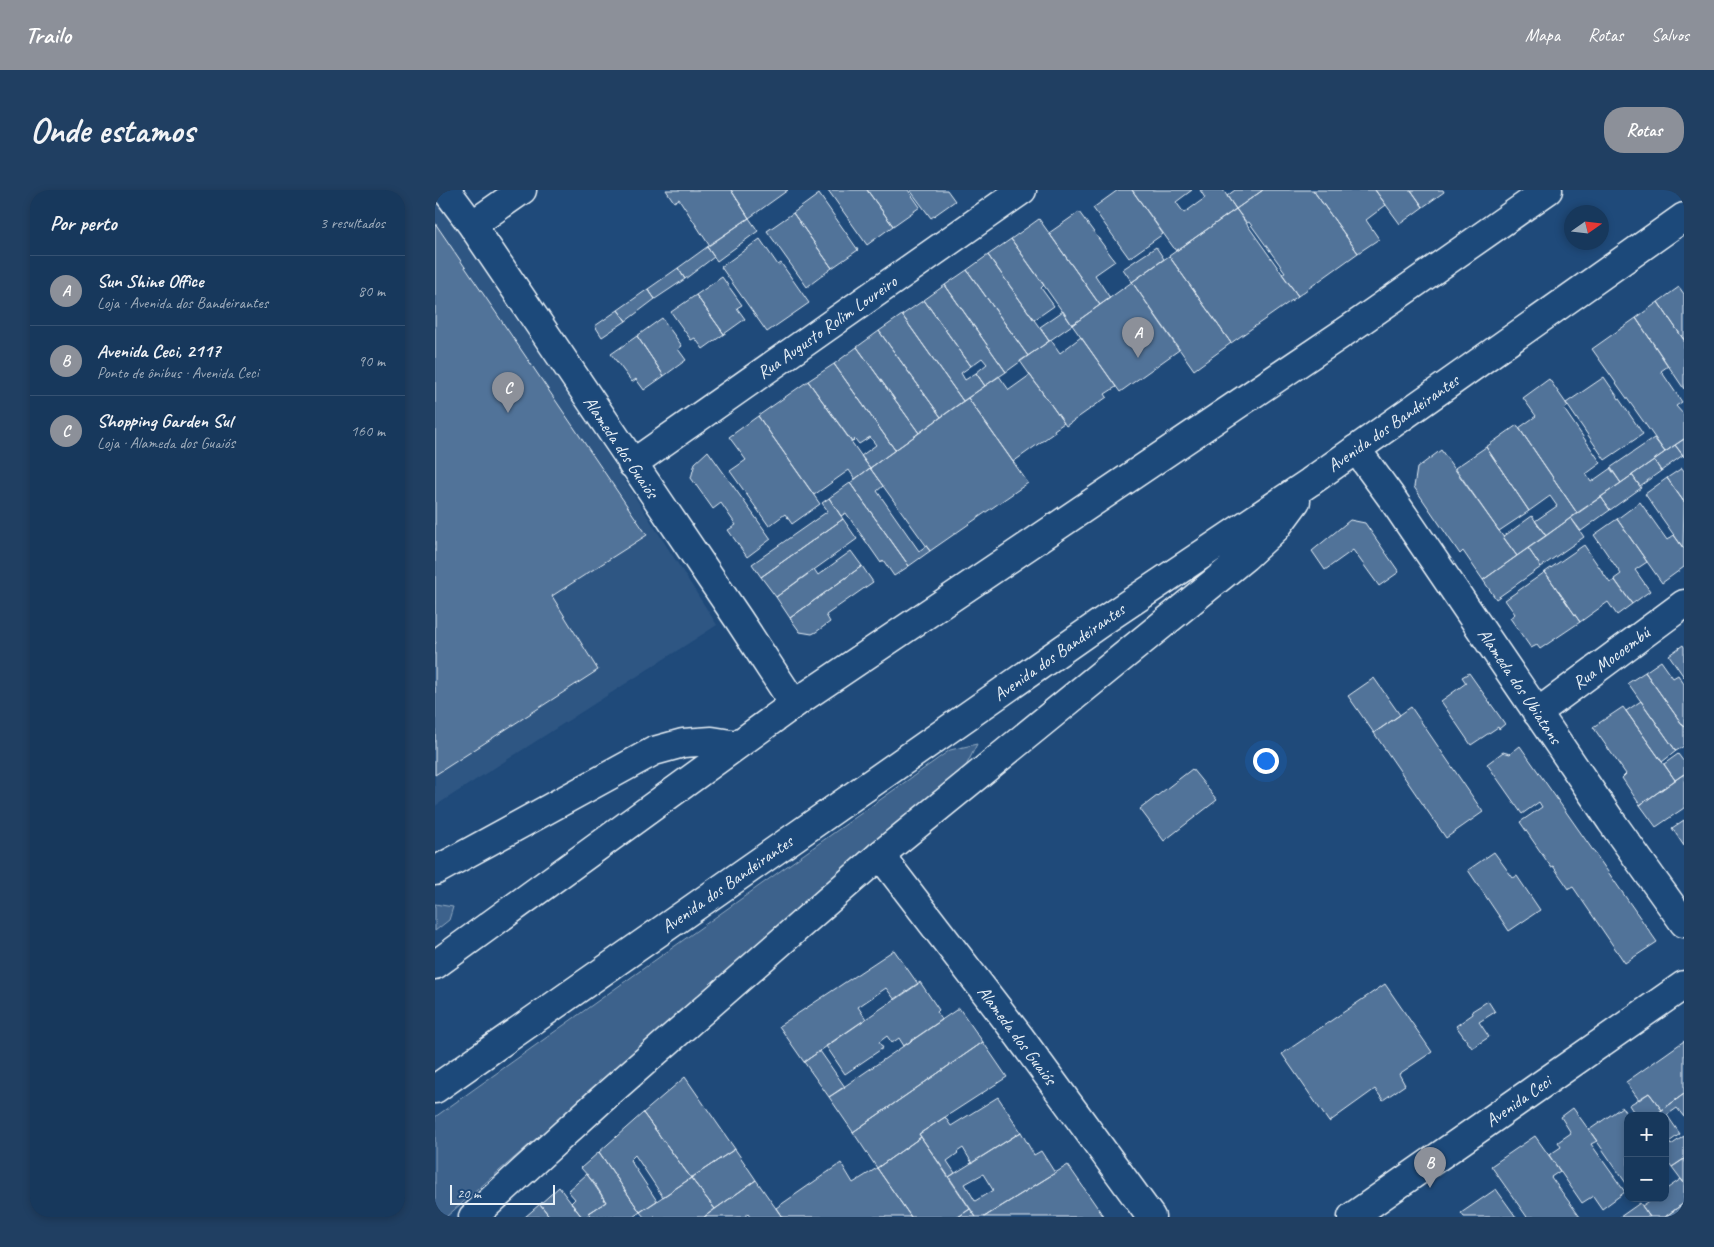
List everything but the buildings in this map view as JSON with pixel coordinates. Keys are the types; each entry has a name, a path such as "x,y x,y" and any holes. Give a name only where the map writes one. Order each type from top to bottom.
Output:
{"main road":[{"name":"Alameda dos Guaiós","path":"447,190 794,704"},
{"path":"472,225 522,190"},
{"name":"Rua Augusto Rolim Loureiro","path":"632,464 1022,190"},
{"path":"435,964 794,704 1361,321 1548,190"},
{"name":"Avenida dos Bandeirantes","path":"435,1089 1106,619 1310,482 1684,218"},
{"name":"Alameda dos Ubiatans","path":"1356,449 1391,496 1611,821 1684,923"},
{"path":"473,1217 601,1100 880,856 1245,557 1276,528 1310,482"},
{"name":"Rua Mocoembú","path":"1537,713 1684,604"},
{"path":"435,871 654,751 683,742 711,742 737,745"},
{"name":"Alameda dos Guaiós","path":"880,856 1019,1036 1151,1217"},
{"name":"Avenida Ceci","path":"1352,1217 1684,985"}],"shaded area":[{"path":"435,190 446,201 717,625 435,806"},
{"path":"977,744 966,766 446,1217 435,1217 435,1117 950,750"},
{"path":"435,904 453,907 449,920 435,931"}],"place":[{"name":"Sun Shine Office","path":"1138,358"},
{"name":"Shopping Garden Sul","path":"508,413"},
{"name":"Avenida Ceci, 2117","path":"1430,1188"}]}
